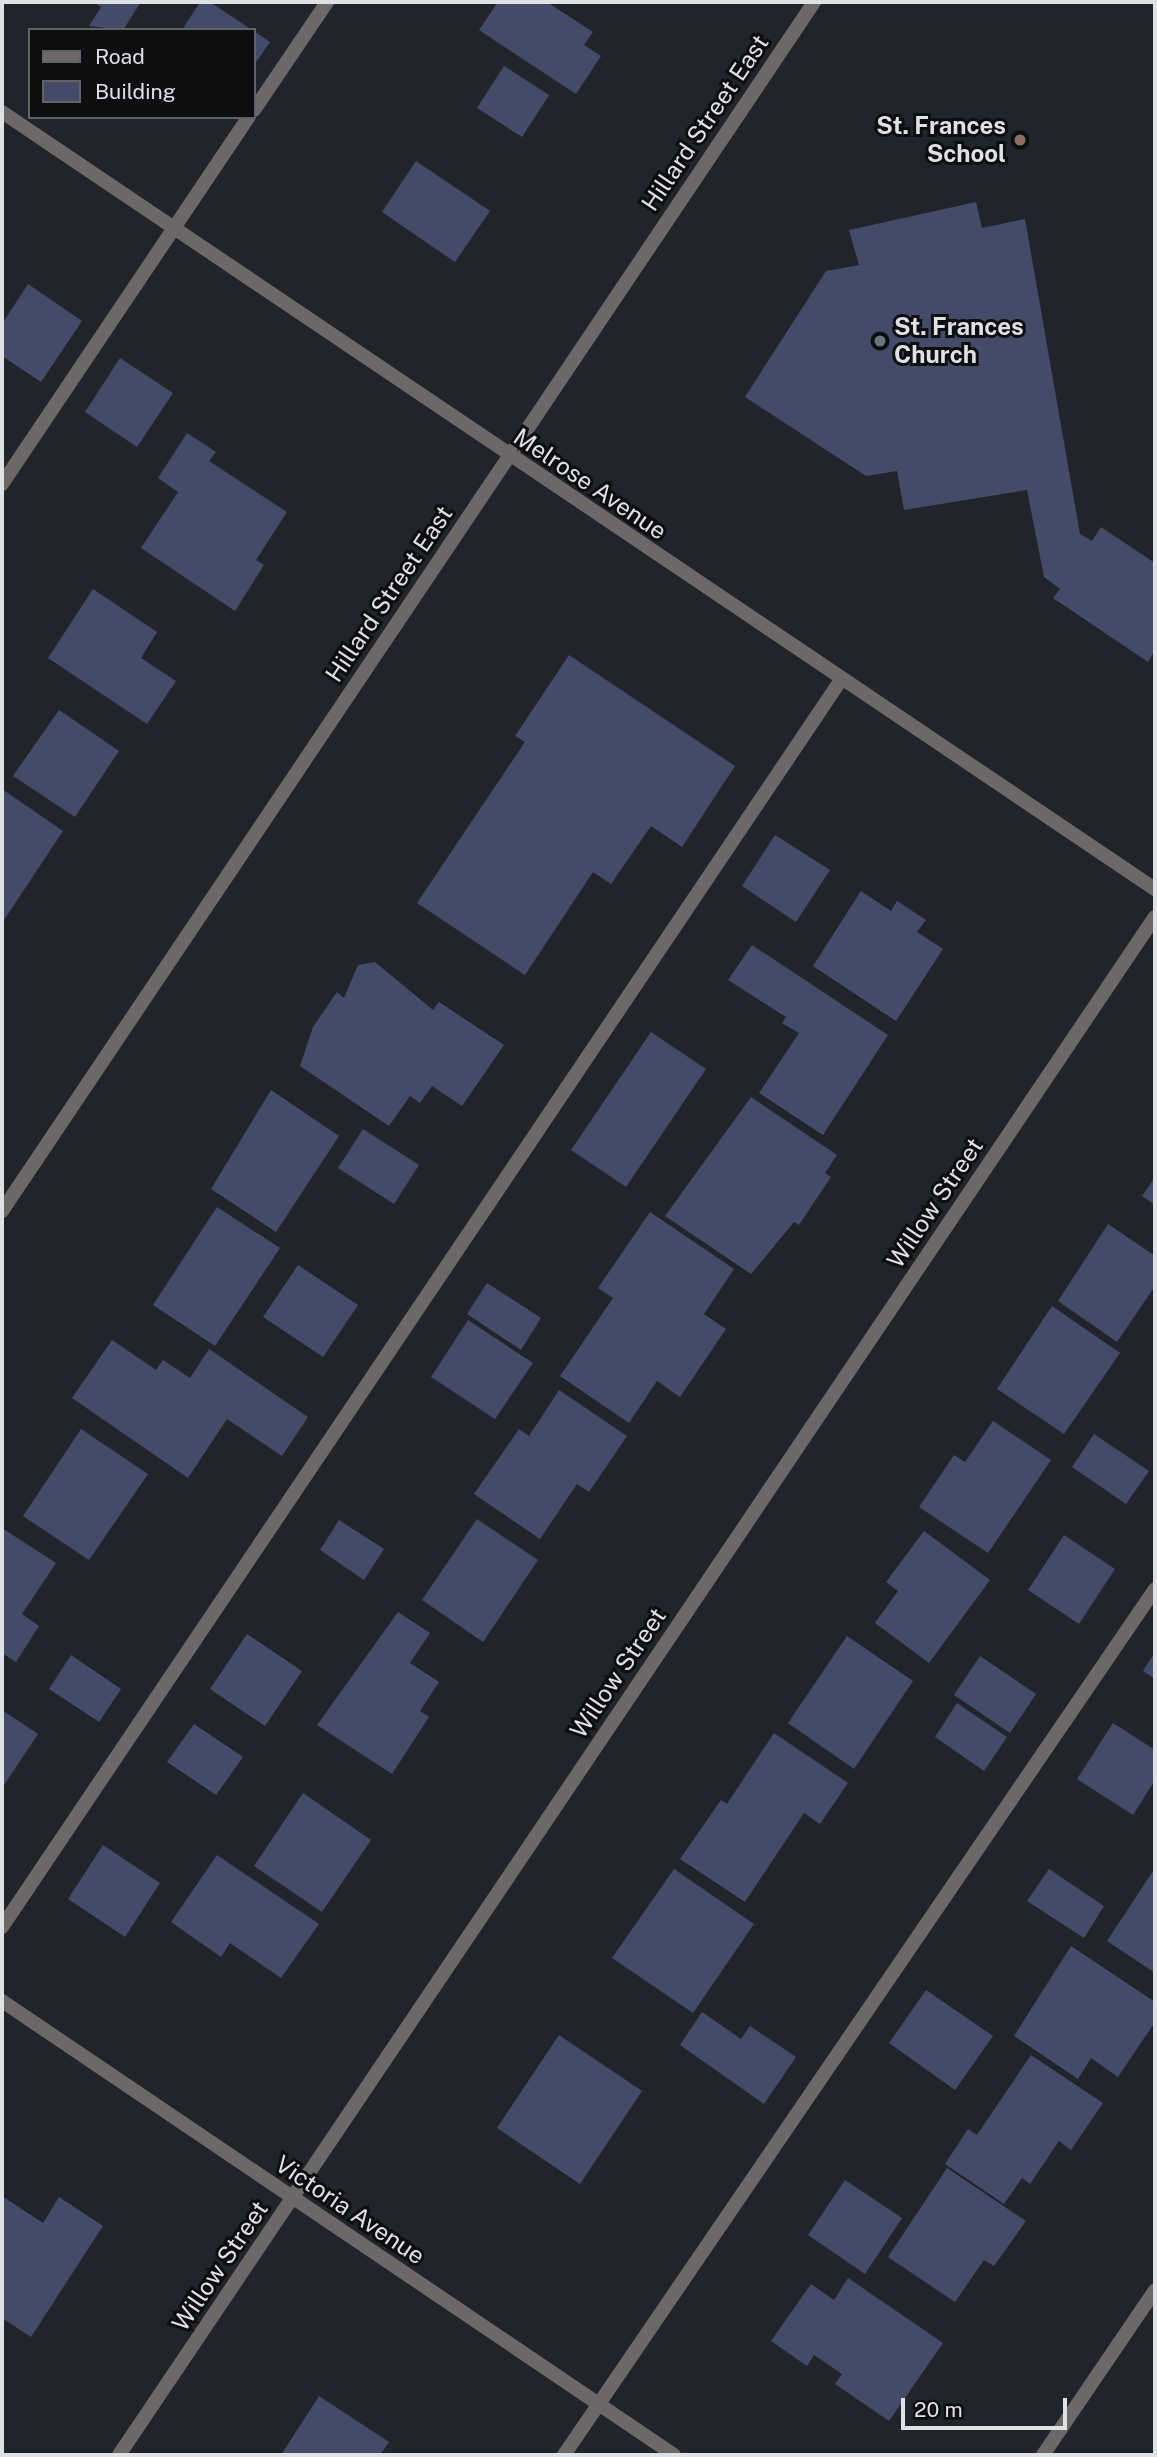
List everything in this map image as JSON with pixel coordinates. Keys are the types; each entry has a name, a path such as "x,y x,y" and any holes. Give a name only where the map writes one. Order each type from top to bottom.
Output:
{"street":[{"path":"256,107 327,2"},
{"name":"Hillard Street East","path":"2,1211 814,2"},
{"name":"Melrose Avenue","path":"2,112 509,457 1155,889"},
{"path":"2,484 248,119"},
{"path":"2,1927 841,680"},
{"name":"Willow Street","path":"120,2455 1155,917"},
{"path":"564,2455 1155,1589"},
{"name":"Victoria Avenue","path":"2,2001 674,2455"},
{"path":"1043,2455 1155,2290"}],"building":[{"path":"93,2 141,2 124,28 89,26 101,7"},
{"path":"200,2 210,2 249,28 183,28"},
{"path":"498,2 547,2 593,32 584,45 601,56 576,94 479,30"},
{"path":"256,32 270,42 256,62"},
{"path":"504,66 549,95 522,137 477,108"},
{"path":"416,161 490,211 455,262 382,212"},
{"path":"976,202 982,228 1025,219 1080,534 1092,541 1101,527 1155,563 1155,650 1148,662 1053,598 1060,589 1044,577 1027,490 904,510 897,471 866,476 745,397 826,271 859,265 849,230"},
{"path":"28,284 82,321 41,382 2,356 2,324"},
{"path":"120,358 173,393 137,447 85,412"},
{"path":"187,433 216,452 209,461 287,512 256,560 264,565 235,611 141,548 178,492 158,478"},
{"path":"93,589 157,632 141,658 176,681 147,724 48,658"},
{"path":"569,655 735,766 682,847 651,826 611,884 593,872 525,975 417,903 525,742 515,736"},
{"path":"59,710 119,751 75,817 13,776"},
{"path":"2,789 63,831 2,923"},
{"path":"775,835 830,870 796,922 742,886"},
{"path":"861,891 891,911 897,901 926,920 917,932 943,949 896,1021 813,966"},
{"path":"752,945 888,1035 823,1135 759,1093 799,1033 782,1023 786,1017 728,980"},
{"path":"375,962 433,1010 439,1002 504,1045 462,1106 432,1086 420,1103 410,1096 389,1126 300,1066 313,1027 337,992 344,998 358,965"},
{"path":"651,1032 706,1069 626,1187 571,1150"},
{"path":"271,1090 339,1136 276,1232 211,1189"},
{"path":"751,1097 837,1155 825,1173 831,1177 799,1225 794,1222 751,1274 665,1216"},
{"path":"363,1129 419,1165 394,1204 338,1168"},
{"path":"1155,1177 1155,1205 1142,1196"},
{"path":"217,1207 280,1248 215,1346 153,1305"},
{"path":"650,1212 734,1269 704,1314 726,1329 680,1397 657,1381 629,1423 560,1376 613,1298 598,1288"},
{"path":"1108,1224 1155,1256 1155,1286 1117,1342 1058,1301"},
{"path":"298,1265 358,1305 323,1357 263,1317"},
{"path":"487,1283 541,1318 521,1350 467,1314"},
{"path":"1052,1306 1120,1353 1064,1434 997,1389"},
{"path":"468,1320 533,1363 495,1419 431,1377"},
{"path":"112,1340 156,1370 163,1360 190,1378 209,1349 308,1417 282,1456 227,1419 188,1478 72,1398"},
{"path":"559,1390 627,1436 589,1492 577,1484 540,1539 474,1494 519,1429 529,1436"},
{"path":"993,1421 1051,1460 988,1553 919,1507 954,1455 965,1462"},
{"path":"81,1429 148,1474 89,1560 23,1516"},
{"path":"1094,1434 1149,1471 1126,1504 1072,1467"},
{"path":"477,1519 538,1560 483,1642 422,1600"},
{"path":"339,1520 384,1549 364,1580 320,1550"},
{"path":"2,1528 56,1563 22,1614 39,1626 16,1662 2,1653"},
{"path":"924,1531 990,1580 929,1663 875,1623 898,1591 886,1582"},
{"path":"1064,1535 1115,1569 1079,1624 1028,1590"},
{"path":"398,1612 430,1633 410,1663 439,1682 420,1711 429,1717 392,1774 317,1725"},
{"path":"247,1634 302,1671 265,1726 210,1689"},
{"path":"847,1636 913,1681 854,1769 788,1723"},
{"path":"1155,1652 1155,1679 1143,1671"},
{"path":"71,1655 121,1689 99,1722 49,1689"},
{"path":"980,1656 1036,1694 1010,1733 954,1695"},
{"path":"957,1703 1007,1737 984,1771 935,1737"},
{"path":"2,1710 38,1734 2,1788"},
{"path":"1113,1723 1155,1750 1155,1780 1133,1815 1077,1779"},
{"path":"194,1724 243,1757 216,1795 167,1762"},
{"path":"774,1733 848,1783 820,1824 804,1813 745,1902 680,1859 721,1800 727,1804"},
{"path":"303,1793 371,1840 322,1912 254,1866"},
{"path":"103,1845 160,1883 125,1937 68,1899"},
{"path":"217,1855 319,1924 281,1978 230,1943 221,1957 171,1922"},
{"path":"1155,1868 1155,1973 1107,1941"},
{"path":"674,1869 754,1924 693,2013 612,1958"},
{"path":"1049,1869 1104,1906 1084,1938 1027,1901"},
{"path":"1071,1946 1155,2002 1155,2022 1118,2077 1091,2058 1078,2079 1014,2036"},
{"path":"926,1990 993,2036 955,2090 889,2043"},
{"path":"702,2012 741,2039 750,2026 796,2057 764,2104 680,2045"},
{"path":"559,2035 642,2091 580,2184 497,2128"},
{"path":"1031,2055 1103,2103 1071,2150 1059,2141 1030,2184 1022,2178 1004,2204 945,2164 968,2129 977,2135"},
{"path":"947,2168 1026,2221 994,2266 984,2260 955,2302 888,2257"},
{"path":"845,2180 902,2218 865,2274 808,2235"},
{"path":"2,2196 43,2223 59,2197 103,2226 31,2337 2,2318"},
{"path":"848,2278 943,2343 889,2421 835,2384 842,2374 814,2355 807,2366 771,2341 811,2284 834,2300"},
{"path":"319,2396 389,2442 380,2455 281,2455"}],"place":[{"name":"St. Frances School","path":"1020,140"},
{"name":"St. Frances Church","path":"880,341"}]}
